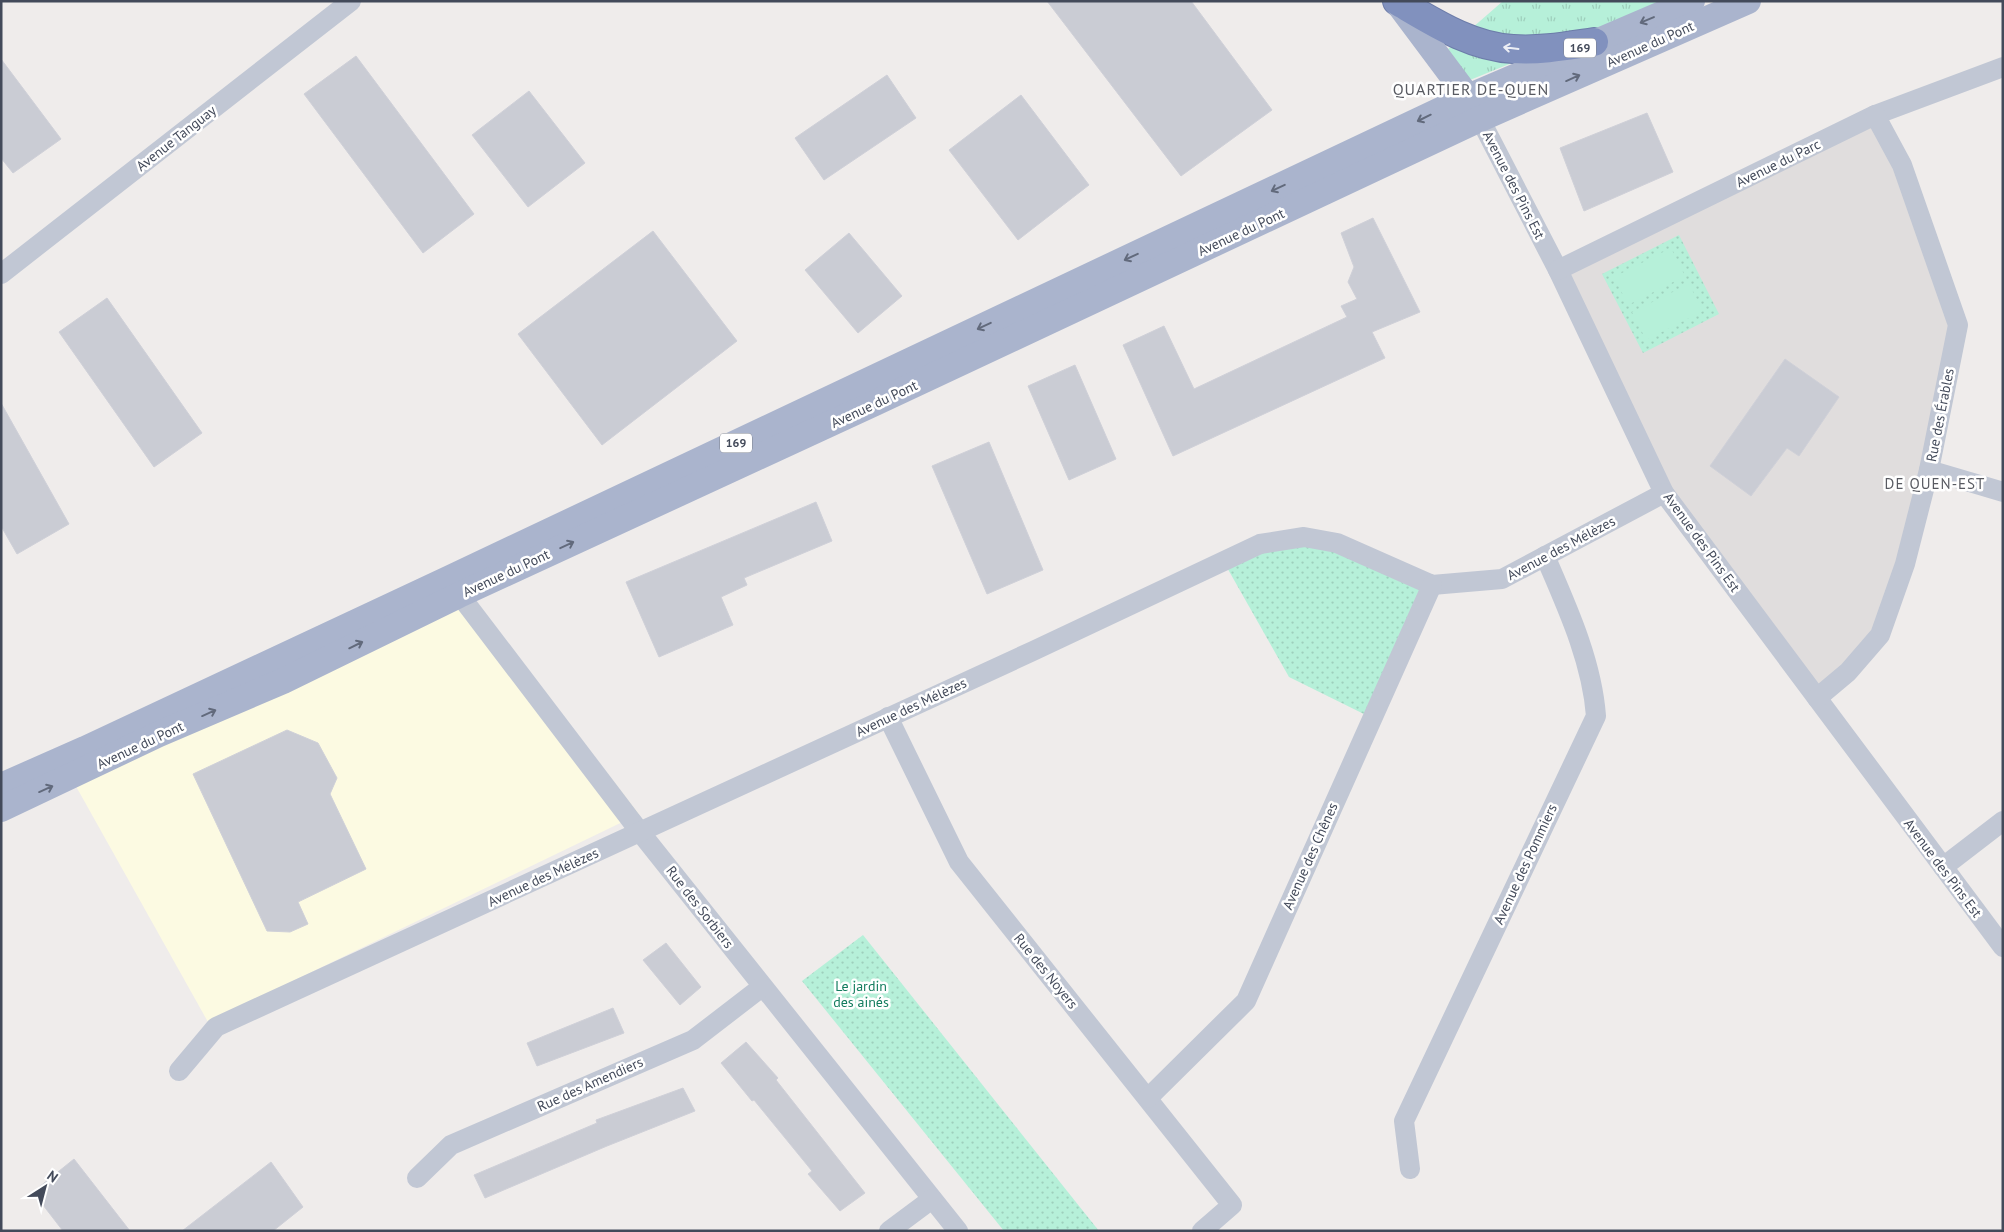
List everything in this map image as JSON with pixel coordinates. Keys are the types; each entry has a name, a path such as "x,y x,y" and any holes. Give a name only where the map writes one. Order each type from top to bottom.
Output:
{"highway":[{"path":"1397,1 1451,31 1485,44 1513,50 1543,49 1594,42"}],"main road":[{"path":"1397,1 1474,108"},
{"name":"Avenue du Pont","path":"1,786 453,587 1474,108 1594,42 1692,1"},
{"name":"Avenue du Pont","path":"1474,108 1748,1"},
{"name":"Avenue du Pont","path":"1,808 159,734 283,681 453,587"}],"street":[{"name":"Avenue Tanguay","path":"1,274 351,1"},
{"name":"Avenue du Parc","path":"1558,270 1875,115 2003,67"},
{"name":"Avenue des Pins Est","path":"1474,108 1558,270 1664,493 2003,947"},
{"name":"Rue des Érables","path":"1818,698 1848,672 1880,635 1905,564 1929,470 1958,325 1902,165 1875,115"},
{"path":"1929,470 2003,492"},
{"name":"Avenue des Mélèzes","path":"179,1071 216,1027 1260,544 1304,537 1337,542 1432,584 1502,579 1664,493"},
{"name":"Avenue des Pommiers","path":"1410,1169 1404,1122 1596,716 1594,694 1572,620 1546,556"},
{"name":"Avenue des Chênes","path":"1148,1098 1246,1001 1432,584"},
{"name":"Rue des Sorbiers","path":"453,587 640,832 958,1231"},
{"name":"Rue des Noyers","path":"888,717 959,862 1232,1205 1202,1231"},
{"path":"1943,867 2003,821"},
{"name":"Rue des Amendiers","path":"417,1178 451,1145 693,1040 762,987"},
{"path":"888,1231 932,1199"}],"shaded area":[{"path":"1875,115 1958,325 1880,635 1815,695 1664,493 1558,270"},
{"path":"456,578 639,814 208,1022 68,772"}],"green space":[{"path":"1503,1 1665,1 1470,80 1448,49"},
{"path":"1679,235 1719,314 1643,353 1602,274"},
{"path":"1671,248 1685,276 1628,305 1614,277"},
{"path":"1689,284 1703,311 1646,340 1632,312"},
{"path":"1304,537 1428,586 1372,718 1289,677 1225,564"},
{"name":"Le jardin des ainés","path":"863,935 1099,1231 1004,1231 802,981"}],"building":[{"path":"1047,1 1191,1 1272,110 1181,176"},
{"path":"356,56 474,214 423,253 304,94"},
{"path":"1,59 61,139 13,173 1,158"},
{"path":"887,75 916,118 824,180 795,138"},
{"path":"529,91 585,163 528,207 472,135"},
{"path":"1021,95 1089,185 1018,240 949,150"},
{"path":"1647,113 1673,172 1584,211 1560,148"},
{"path":"1373,218 1420,312 1372,332 1385,358 1173,456 1123,345 1164,326 1194,389 1347,317 1341,306 1357,299 1348,282 1354,267 1341,233"},
{"path":"653,231 737,341 602,445 518,334"},
{"path":"849,233 902,296 858,333 805,270"},
{"path":"107,298 202,433 154,467 59,332"},
{"path":"1785,359 1839,397 1799,456 1787,448 1751,496 1710,466"},
{"path":"1075,365 1116,459 1069,480 1028,386"},
{"path":"1,403 69,524 17,554 1,526"},
{"path":"989,442 1043,570 987,594 932,466"},
{"path":"816,502 832,541 744,578 747,585 721,597 733,625 659,657 626,582"},
{"path":"287,730 318,743 337,778 330,794 366,869 298,902 308,924 290,932 267,931 193,774"},
{"path":"666,943 701,987 680,1005 643,960"},
{"path":"613,1008 624,1033 537,1066 527,1043"},
{"path":"746,1042 778,1078 776,1080 865,1193 840,1211 808,1174 812,1171 721,1063"},
{"path":"683,1088 695,1111 485,1198 474,1175 597,1123 596,1120"},
{"path":"74,1159 130,1231 63,1231 33,1192"},
{"path":"271,1162 303,1207 273,1231 182,1231"}],"district":[{"name":"QUARTIER DE-QUEN","path":"1471,89"},
{"name":"DE QUEN-EST","path":"1935,484"}]}
